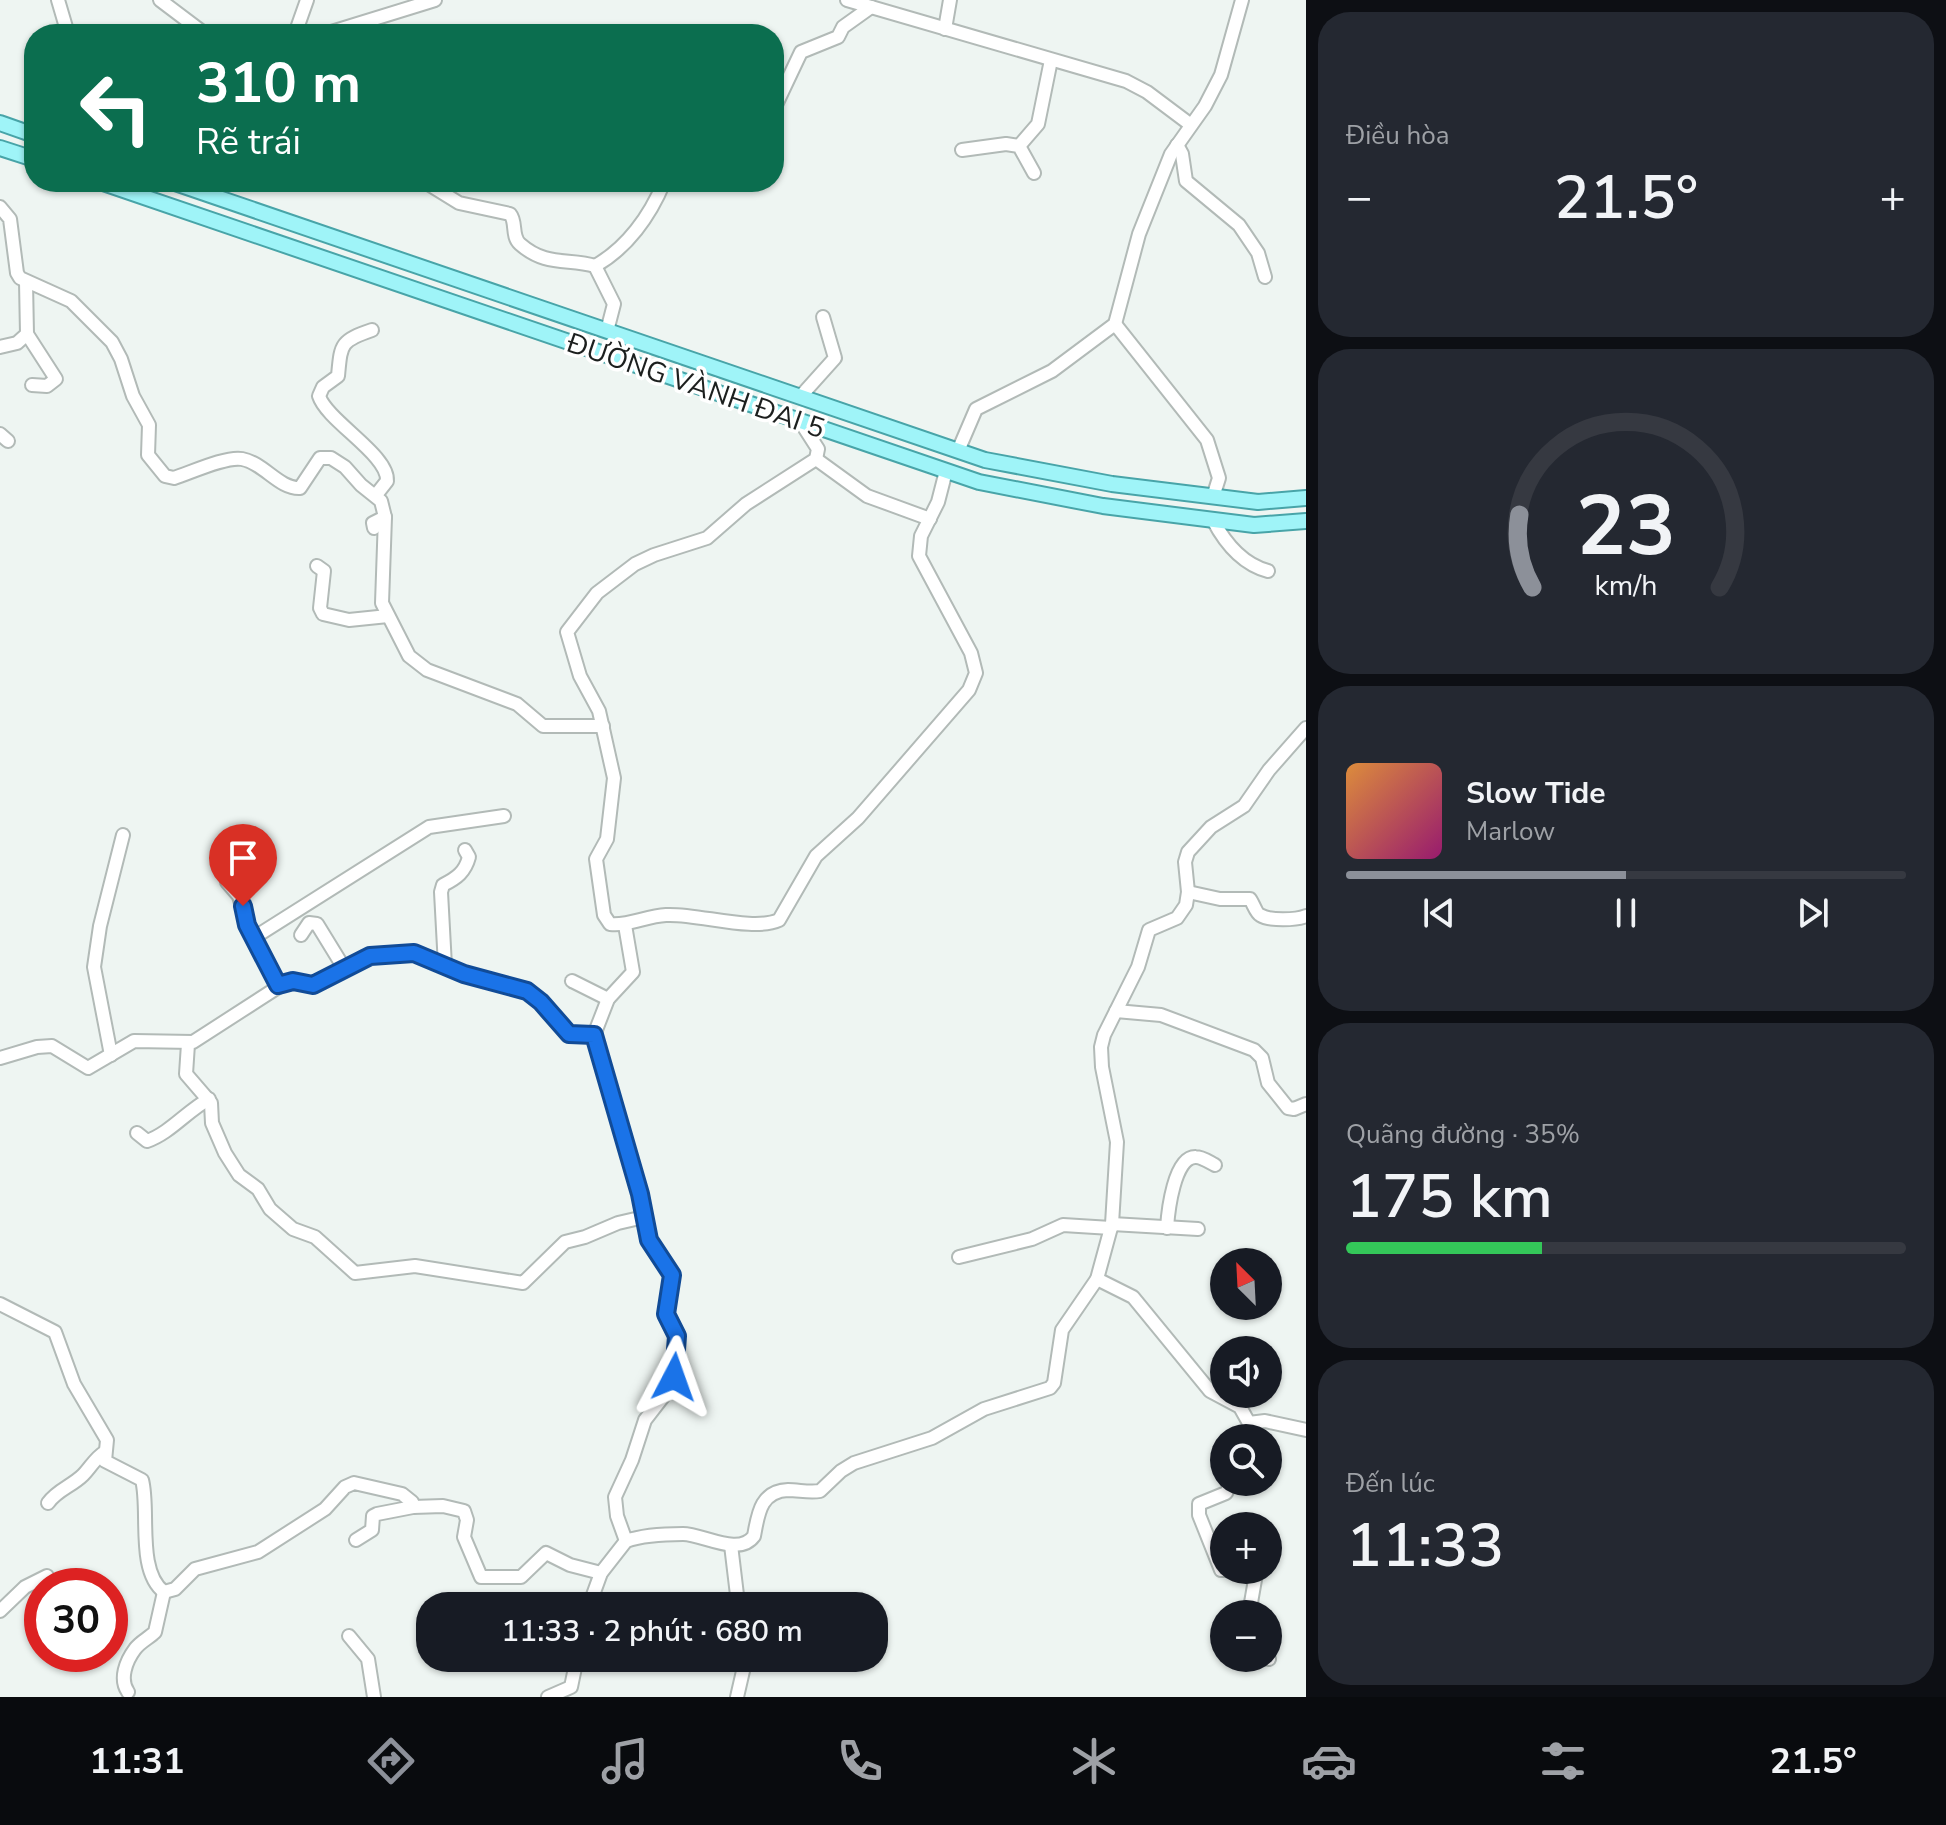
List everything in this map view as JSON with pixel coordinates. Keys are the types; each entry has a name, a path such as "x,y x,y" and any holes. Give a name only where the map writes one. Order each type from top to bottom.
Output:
{"main road":[{"path":"0,123 24,131"},
{"path":"0,148 24,156"},
{"name":"ĐƯỜNG VÀNH ĐAI 5","path":"129,192 979,482 1103,506 1254,525 1306,521"},
{"name":"ĐƯỜNG VÀNH ĐAI 5","path":"201,192 985,460 1112,484 1213,497 1258,502 1306,498"}],"street":[{"path":"58,0 65,24"},
{"path":"160,0 192,24"},
{"path":"299,24 307,0"},
{"path":"357,24 435,0"},
{"path":"847,0 1126,81 1147,92 1191,125"},
{"path":"945,29 950,0"},
{"path":"958,451 976,409 1052,371 1115,324 1136,243 1177,145 1205,106 1221,75 1242,0"},
{"path":"784,88 801,52 838,37 843,27 871,7"},
{"path":"1019,146 1038,124 1051,60"},
{"path":"962,150 1006,144 1019,146"},
{"path":"1177,145 1182,154 1186,181 1239,225 1258,253 1265,277"},
{"path":"1019,146 1034,173"},
{"path":"439,192 459,203 510,214 520,244 551,261 595,266 609,259 630,238 659,192"},
{"path":"0,207 8,215 17,273 26,282 71,301 112,342 133,396 149,425 148,455 165,476 174,478 240,458 264,469 286,485 300,488 316,463 325,456 345,467 381,501 385,517 382,596 388,616 409,656 427,670 517,704 543,726 603,726"},
{"path":"595,266 614,304 607,331"},
{"path":"26,282 27,334 56,379 47,386 32,385"},
{"path":"800,397 835,358 823,317"},
{"path":"1115,324 1207,440 1219,478 1213,497"},
{"path":"372,330 345,341 341,348 338,376 323,387 319,396 325,408 350,430 386,472 387,481 376,495"},
{"path":"0,347 17,343 27,334"},
{"path":"800,421 818,449 816,459 746,504 707,538 645,559 593,598 569,629 567,636 580,676 599,711 614,785 607,839 596,859 605,920 610,924 625,925 668,914 762,924 779,920 816,856 858,818 969,690 976,673 971,653 919,556 921,536 938,502 946,471"},
{"path":"816,459 867,496 930,519"},
{"path":"374,528 375,520 385,517"},
{"path":"1213,520 1244,561 1268,571"},
{"path":"317,566 324,571 320,608 323,614 349,620 388,616"},
{"path":"594,1592 601,1573 626,1541 683,1534 731,1545 751,1541 759,1509 769,1495 787,1490 820,1491 847,1466 932,1438 984,1409 1050,1388 1054,1383 1062,1330 1097,1279 1112,1226 1117,1133 1101,1057 1104,1035 1138,967 1149,930 1183,913 1188,892 1185,862 1188,852 1211,827 1244,806 1269,770 1306,728"},
{"path":"255,937 429,827 504,816"},
{"path":"111,1055 94,967 100,926 123,835"},
{"path":"445,966 441,892 443,885 466,868 469,857 465,850"},
{"path":"227,882 239,896 247,925 278,985"},
{"path":"1188,892 1220,899 1250,899 1264,917 1294,920 1306,916"},
{"path":"301,935 309,923 317,924 344,968"},
{"path":"625,925 633,972 608,999 594,1035 651,1247 672,1275 666,1314 678,1343 672,1383 645,1420 632,1460 615,1497 617,1516 626,1541"},
{"path":"0,1058 52,1046 88,1068 134,1041 188,1044 278,985 293,981 313,985 364,957 404,953 414,953 464,974 527,991 569,1034 594,1035"},
{"path":"572,981 608,999"},
{"path":"1116,1011 1161,1015 1254,1050 1262,1058 1268,1083 1288,1108 1306,1104"},
{"path":"188,1044 186,1074 209,1099 212,1123 239,1175 258,1189 270,1209 293,1229 315,1237 355,1273 415,1266 523,1283 565,1242 644,1217"},
{"path":"137,1133 147,1141 157,1138 192,1108 209,1099"},
{"path":"1167,1228 1168,1205 1185,1163 1191,1157 1197,1157 1215,1165"},
{"path":"959,1257 1032,1239 1063,1225 1198,1229"},
{"path":"1097,1279 1133,1297 1210,1391 1240,1407 1249,1423 1265,1421 1306,1430"},
{"path":"0,1304 55,1332 74,1384 107,1440 104,1457 107,1464 131,1472 142,1480 144,1533 153,1578 164,1592"},
{"path":"48,1503 56,1493 81,1477 105,1452"},
{"path":"164,1592 175,1589 195,1569 258,1552 325,1509 349,1484 359,1483 383,1492 402,1494 412,1502 413,1507"},
{"path":"1210,1544 1199,1515 1199,1504 1219,1496"},
{"path":"356,1540 372,1530 373,1516 377,1514 439,1506 464,1511 467,1520 464,1537 481,1577 521,1577 546,1553 570,1565 601,1573"},
{"path":"731,1545 738,1592"},
{"path":"0,1611 24,1588"},
{"path":"128,1692 123,1685 123,1674 136,1647 155,1632 164,1592"},
{"path":"349,1636 368,1659 374,1697"},
{"path":"548,1697 571,1687 574,1672"},
{"path":"737,1697 743,1672"}],"route":[{"path":"243,906 247,925 278,985 293,981 313,985 364,957 414,953 464,974 527,991 541,1002 565,1032 594,1035 640,1194 651,1247 672,1275 666,1314 678,1343 674,1377"}]}
